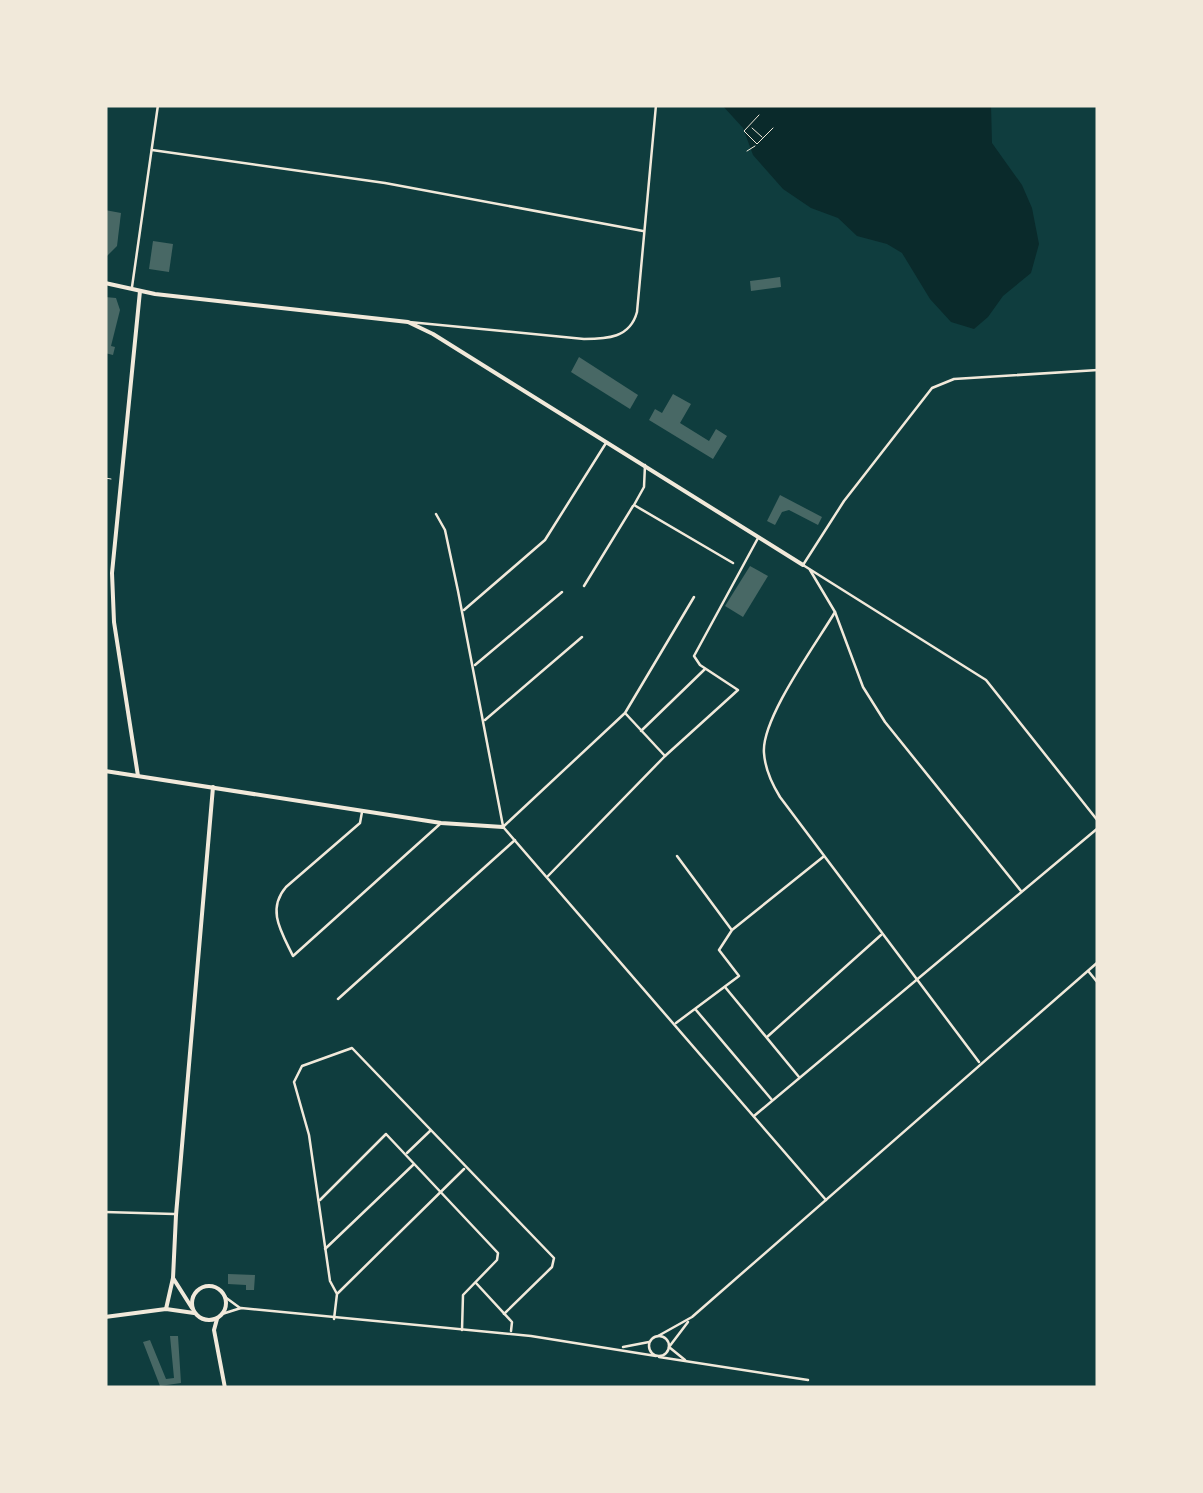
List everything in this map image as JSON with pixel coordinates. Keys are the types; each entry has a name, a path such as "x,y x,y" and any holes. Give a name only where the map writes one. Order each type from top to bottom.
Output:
{"street":[{"path":"132,289 158,105"},
{"path":"105,283 140,291 408,322 584,339 613,337 636,319 656,105"},
{"path":"152,150 385,183 643,231"},
{"path":"138,776 114,622 112,572 140,291"},
{"path":"408,322 645,465 990,684 1098,822"},
{"path":"806,566 844,502 932,388 954,379 1098,370"},
{"path":"462,612 545,540 606,442"},
{"path":"584,586 644,487 645,465"},
{"path":"634,505 733,564"},
{"path":"436,514 445,530 503,827 826,1200"},
{"path":"547,877 665,756 738,690 696,662 695,650 759,537"},
{"path":"806,566 835,612 863,687 885,722 1022,892"},
{"path":"473,666 562,592"},
{"path":"105,771 442,823 503,827 625,713 694,597"},
{"path":"835,612 769,722 764,752 780,797 981,1064"},
{"path":"484,721 582,637"},
{"path":"641,731 705,669"},
{"path":"625,713 665,756"},
{"path":"122,774 132,770 136,762"},
{"path":"166,1310 174,1278 176,1214 213,787"},
{"path":"362,810 360,823 286,887 277,900 278,924 294,956 442,823"},
{"path":"754,1116 1098,828"},
{"path":"338,999 514,840"},
{"path":"678,856 732,930"},
{"path":"675,1024 739,976 719,950 732,930 825,856"},
{"path":"766,1037 882,934"},
{"path":"650,1342 650,1351 658,1356 666,1354 692,1317 1098,962"},
{"path":"1088,970 1098,983"},
{"path":"725,986 800,1078"},
{"path":"696,1009 773,1101"},
{"path":"334,1319 337,1294 330,1281 309,1135 294,1082 302,1066 352,1048 554,1258 552,1267 504,1314"},
{"path":"405,1155 431,1130"},
{"path":"319,1201 386,1134 498,1253 497,1260 464,1295 462,1330"},
{"path":"324,1250 414,1164"},
{"path":"337,1294 467,1167"},
{"path":"105,1212 176,1214"},
{"path":"174,1278 194,1311 214,1330 225,1388"},
{"path":"474,1282 512,1322 510,1334"},
{"path":"174,1309 205,1286 215,1287 241,1308 510,1334 808,1380"},
{"path":"180,1290 195,1294"},
{"path":"194,1311 195,1294"},
{"path":"214,1330 225,1298"},
{"path":"205,1320 241,1308"},
{"path":"105,1317 174,1309 194,1311"},
{"path":"617,1348 650,1342 692,1317"},
{"path":"658,1336 688,1362"}],"path":[{"path":"757,144 744,131 759,116"},
{"path":"750,126 763,138"},
{"path":"747,151 773,128"},
{"path":"105,478 111,479"}],"water":[{"path":"722,105 991,105 992,143 1022,185 1032,208 1039,244 1031,273 1003,296 974,329 951,322 930,299 902,253 887,244 857,236 838,218 811,208 783,189 753,155 743,128"}],"building":[{"path":"105,210 121,213 117,246 105,258"},
{"path":"153,241 173,244 169,272 149,269"},
{"path":"780,277 781,287 751,291 750,281"},
{"path":"105,297 116,298 120,310 111,346 115,347 113,355 105,353"},
{"path":"579,357 638,395 630,409 571,372"},
{"path":"673,394 691,404 680,423 709,441 716,429 727,436 713,459 649,420 655,409 662,413"},
{"path":"780,495 822,517 818,525 789,510 782,512 775,525 767,521"},
{"path":"750,566 768,576 743,617 725,606"},
{"path":"228,1274 255,1275 254,1290 246,1290 246,1285 228,1284"},
{"path":"170,1336 178,1336 181,1383 160,1386 143,1342 150,1340 166,1379 174,1378"}]}
